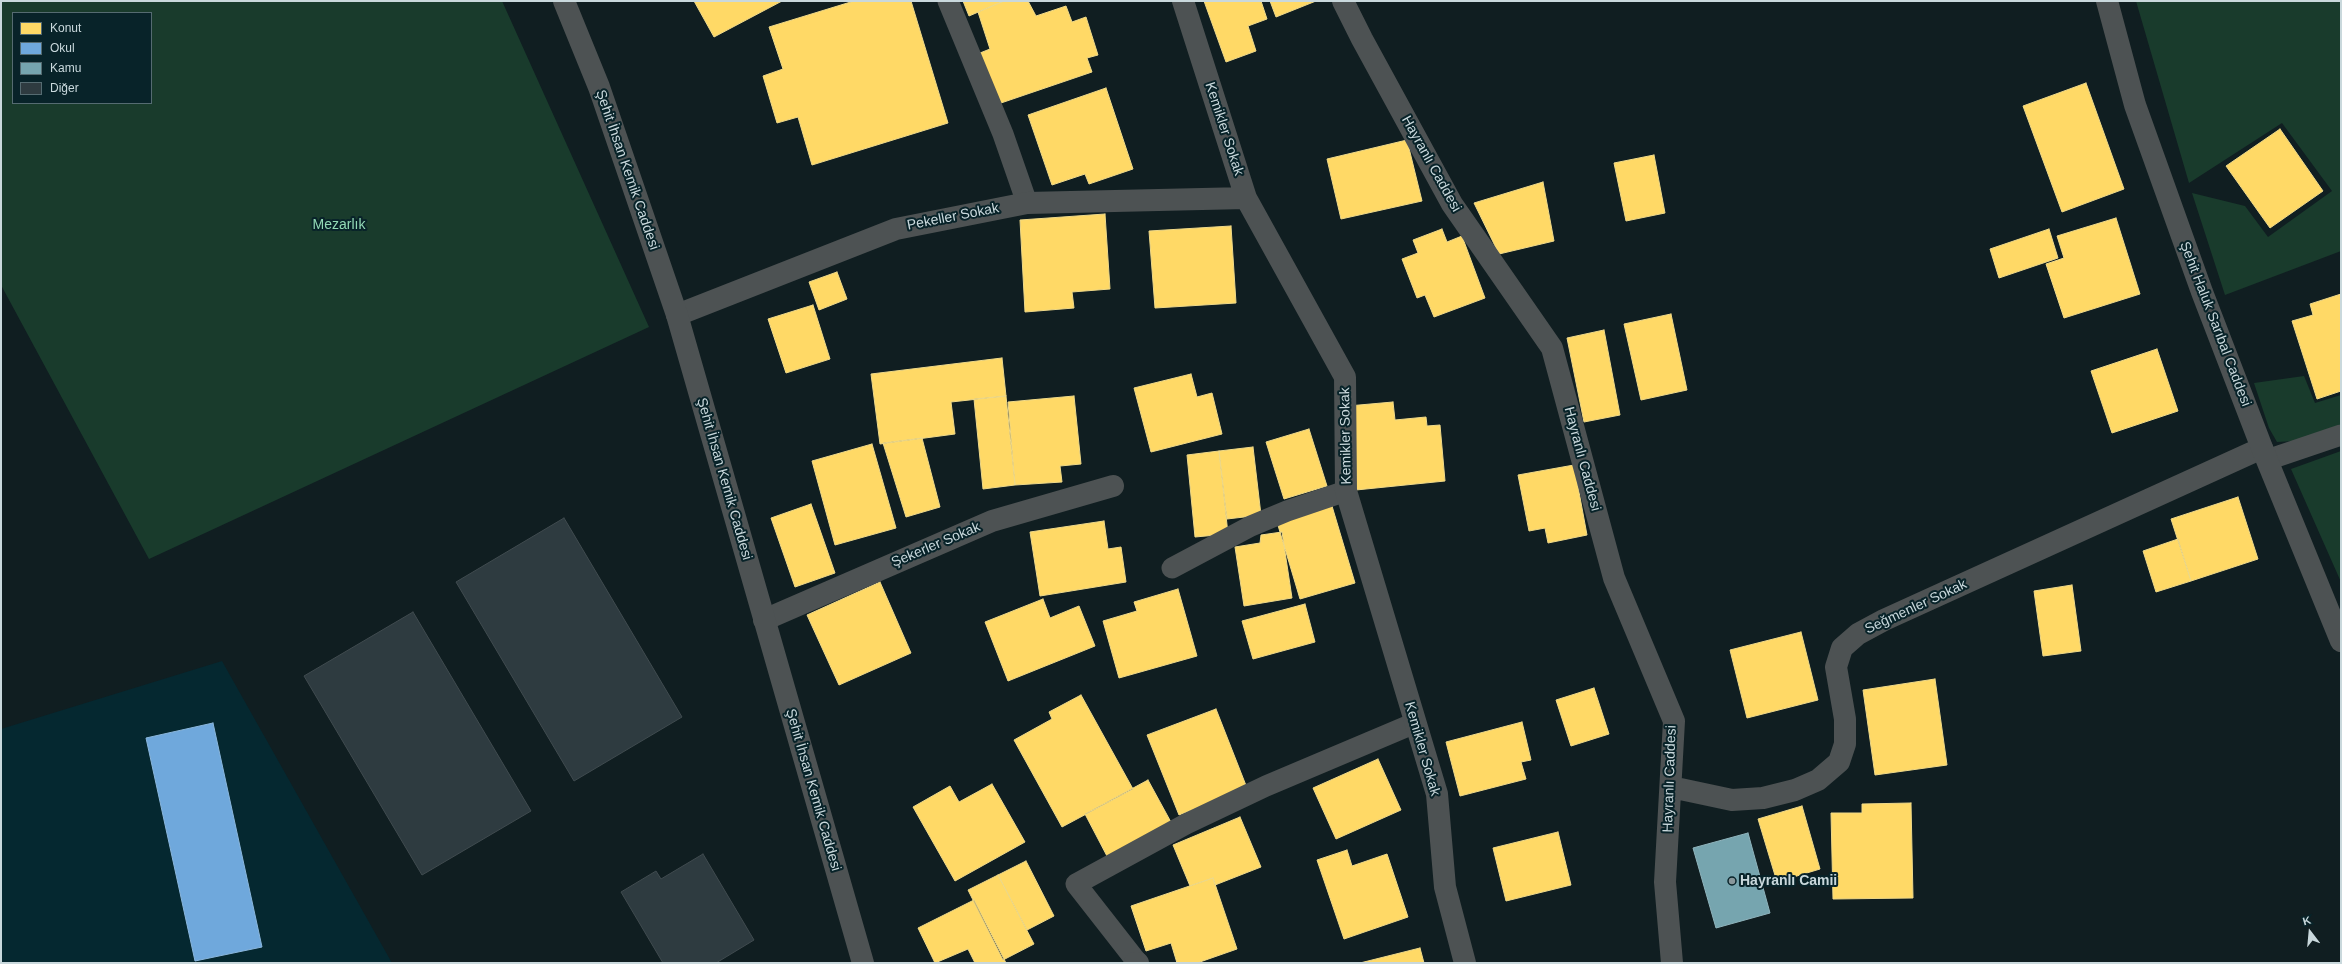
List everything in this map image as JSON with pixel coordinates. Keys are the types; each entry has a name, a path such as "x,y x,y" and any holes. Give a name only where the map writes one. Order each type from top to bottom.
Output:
{"street":[{"name":"Şehit İhsan Kemik Caddesi","path":"564,1 599,87 677,315 863,963"},
{"name":"Kemikler Sokak","path":"1183,1 1246,198 1344,377 1346,491 1437,794 1445,887 1465,963"},
{"name":"Hayranlı Caddesi","path":"1343,1 1362,39 1452,204 1552,348 1614,578 1674,721 1665,882 1672,963"},
{"name":"Şehit Haluk Sarıbal Caddesi","path":"2108,1 2135,105 2202,292 2265,454 2341,641"},
{"name":"Pekeller Sokak","path":"677,315 896,229 1027,203 1246,198"},
{"name":"Seğmenler Sokak","path":"1671,787 1732,800 1763,798 1795,790 1818,780 1839,762 1845,744 1845,719 1836,667 1842,648 1858,634 1884,620 2265,454"},
{"name":"Şekerler Sokak","path":"764,620 992,521 1113,486"}],"lane":[{"path":"948,1 1003,134 1027,203"},
{"path":"2265,454 2341,435"},
{"path":"1172,568 1251,526 1287,511 1346,491"},
{"path":"1137,963 1076,884 1186,824 1266,786 1415,723"}],"shaded area":[{"path":"222,661 392,963 1,963 1,729"}],"green space":[{"name":"Mezarlık","path":"1,1 502,1 649,327 149,559 1,285"},
{"path":"2136,1 2341,1 2341,251 2225,295 2192,193 2245,206 2268,237 2332,191 2282,123 2189,183"},
{"path":"2304,376 2315,403 2341,395 2341,425 2294,441 2277,442 2269,428 2254,383"},
{"path":"2341,451 2341,582 2291,469"}],"building: Konut":[{"path":"694,1 782,1 714,37"},
{"path":"854,1 911,1 948,123 812,165 798,117 777,123 763,76 783,69 769,27"},
{"path":"963,1 1004,1 969,16"},
{"path":"1004,1 1028,1 1036,16 1066,6 1072,22 1086,17 1098,55 1087,58 1092,72 998,104 980,53 990,49 978,12"},
{"path":"1204,1 1261,1 1267,19 1248,26 1256,51 1226,62"},
{"path":"1270,1 1316,1 1276,17"},
{"path":"2086,83 2124,189 2062,212 2023,106"},
{"path":"1106,88 1133,169 1089,184 1085,174 1052,185 1028,115"},
{"path":"2280,129 2323,191 2270,228 2226,166"},
{"path":"1407,140 1422,201 1341,219 1327,159"},
{"path":"1654,155 1665,213 1626,221 1614,163"},
{"path":"1543,182 1554,241 1499,254 1474,203"},
{"path":"1105,214 1110,289 1072,292 1074,308 1025,312 1020,220"},
{"path":"2116,218 2140,294 2064,318 2046,264 2064,258 2057,236"},
{"path":"1231,226 1236,303 1155,308 1149,231"},
{"path":"1442,229 1447,242 1462,236 1485,298 1434,317 1425,295 1417,298 1402,259 1418,253 1413,240"},
{"path":"2049,229 2058,258 1999,278 1990,249"},
{"path":"837,272 847,299 819,310 809,282"},
{"path":"2341,294 2341,391 2317,399 2292,321 2313,315 2310,304"},
{"path":"813,305 830,359 786,373 768,319"},
{"path":"1671,314 1687,390 1641,400 1624,324"},
{"path":"1604,330 1620,415 1584,422 1567,338"},
{"path":"2157,349 2178,411 2112,433 2091,371"},
{"path":"1002,358 1006,396 951,402 955,434 880,444 871,374"},
{"path":"1191,374 1197,397 1212,393 1222,434 1151,452 1134,388"},
{"path":"1006,396 1015,485 983,489 974,399"},
{"path":"1074,396 1081,464 1060,466 1062,482 1015,485 1008,402"},
{"path":"1393,402 1395,420 1426,417 1427,426 1440,425 1445,481 1356,490 1348,406"},
{"path":"1309,429 1327,486 1284,499 1266,442"},
{"path":"922,438 940,507 906,517 883,443"},
{"path":"872,444 896,528 835,545 812,461"},
{"path":"1253,447 1261,515 1227,519 1219,451"},
{"path":"1219,451 1228,534 1195,537 1187,455"},
{"path":"1574,465 1587,535 1548,543 1545,528 1529,531 1518,475"},
{"path":"2238,497 2258,559 2191,581 2171,519"},
{"path":"811,504 835,573 795,587 771,518"},
{"path":"1332,506 1355,583 1300,599 1277,522"},
{"path":"1104,521 1108,549 1121,547 1126,582 1040,596 1030,532"},
{"path":"1282,532 1292,598 1244,606 1235,547 1260,543 1261,535"},
{"path":"2178,539 2191,581 2156,592 2143,551"},
{"path":"880,582 911,653 839,685 807,615"},
{"path":"2072,585 2081,651 2043,656 2034,591"},
{"path":"1178,589 1197,656 1119,678 1103,621 1137,611 1134,602"},
{"path":"1043,599 1050,618 1079,606 1095,646 1008,681 985,622"},
{"path":"1305,604 1315,642 1253,659 1242,621"},
{"path":"1801,632 1818,700 1747,718 1730,650"},
{"path":"1935,679 1947,765 1875,775 1863,690"},
{"path":"1594,688 1609,734 1571,746 1556,700"},
{"path":"1081,695 1133,789 1062,827 1014,740 1052,719 1049,712"},
{"path":"1216,709 1247,788 1179,815 1147,735"},
{"path":"1522,722 1531,760 1521,762 1526,779 1460,796 1446,742"},
{"path":"1378,759 1401,810 1336,839 1313,788"},
{"path":"1148,780 1172,824 1108,858 1085,814"},
{"path":"992,784 1025,842 955,881 913,807 950,786 959,802"},
{"path":"1911,803 1913,898 1833,899 1831,813 1862,813 1862,804"},
{"path":"1802,806 1820,869 1777,882 1758,819"},
{"path":"1240,817 1261,867 1215,885 1213,878 1190,886 1173,845"},
{"path":"1558,832 1571,885 1506,901 1493,848"},
{"path":"1347,850 1352,866 1387,854 1408,917 1344,939 1317,860"},
{"path":"1026,861 1054,916 1027,930 998,875"},
{"path":"998,875 1034,944 1003,960 968,890"},
{"path":"1213,878 1237,949 1197,963 1177,963 1171,943 1146,951 1131,906"},
{"path":"974,900 1006,963 975,963 968,949 935,963 918,928"},
{"path":"1420,948 1424,963 1360,963"}],"building: Okul":[{"path":"213,723 262,947 195,961 146,738"}],"building: Kamu":[{"name":"Hayranlı Camii","path":"1748,833 1770,913 1716,928 1693,848"}],"building: Diğer":[{"path":"564,518 682,717 574,781 456,582"},
{"path":"413,612 531,811 422,875 304,676"},
{"path":"703,854 754,940 716,963 663,963 621,892 656,871 661,879"}],"place":[{"name":"Hayranlı Camii","path":"1732,881"}]}
